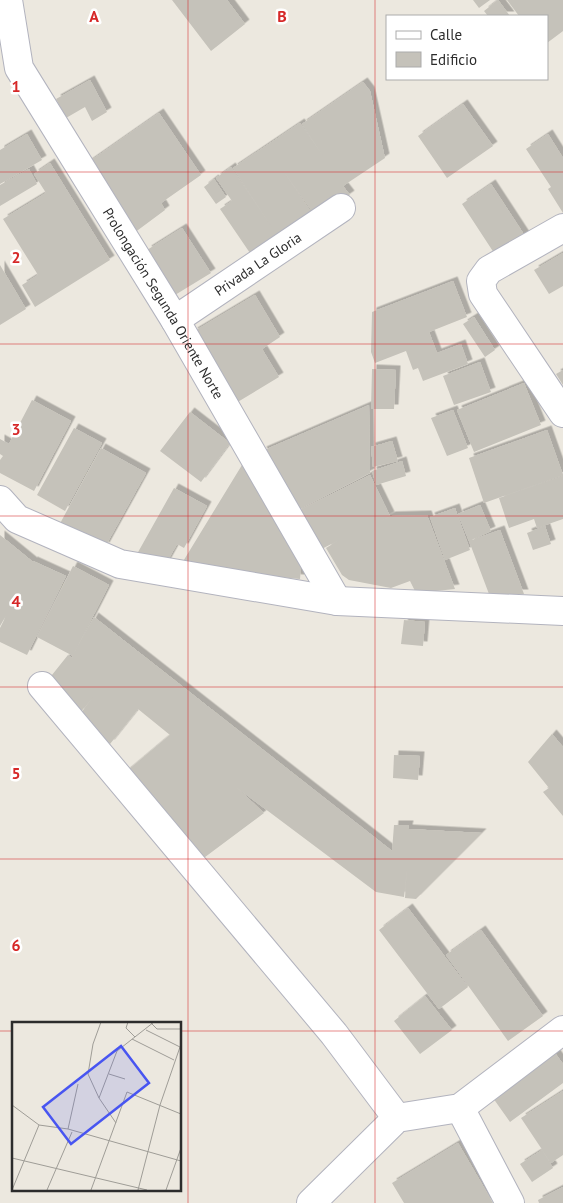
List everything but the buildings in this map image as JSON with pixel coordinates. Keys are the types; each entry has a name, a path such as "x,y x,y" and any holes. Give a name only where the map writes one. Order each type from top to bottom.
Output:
{"street":[{"name":"Prolongación Segunda Oriente Norte","path":"8,0 19,68 175,320 337,600"},
{"name":"Privada La Gloria","path":"175,320 341,208"},
{"path":"563,228 490,270 481,281 483,294 563,413"},
{"path":"0,500 17,519 120,564 337,600 563,611"},
{"path":"42,686 334,1034 396,1118"},
{"path":"311,1203 396,1118 460,1108 563,1030"},
{"path":"460,1108 510,1203"}]}
